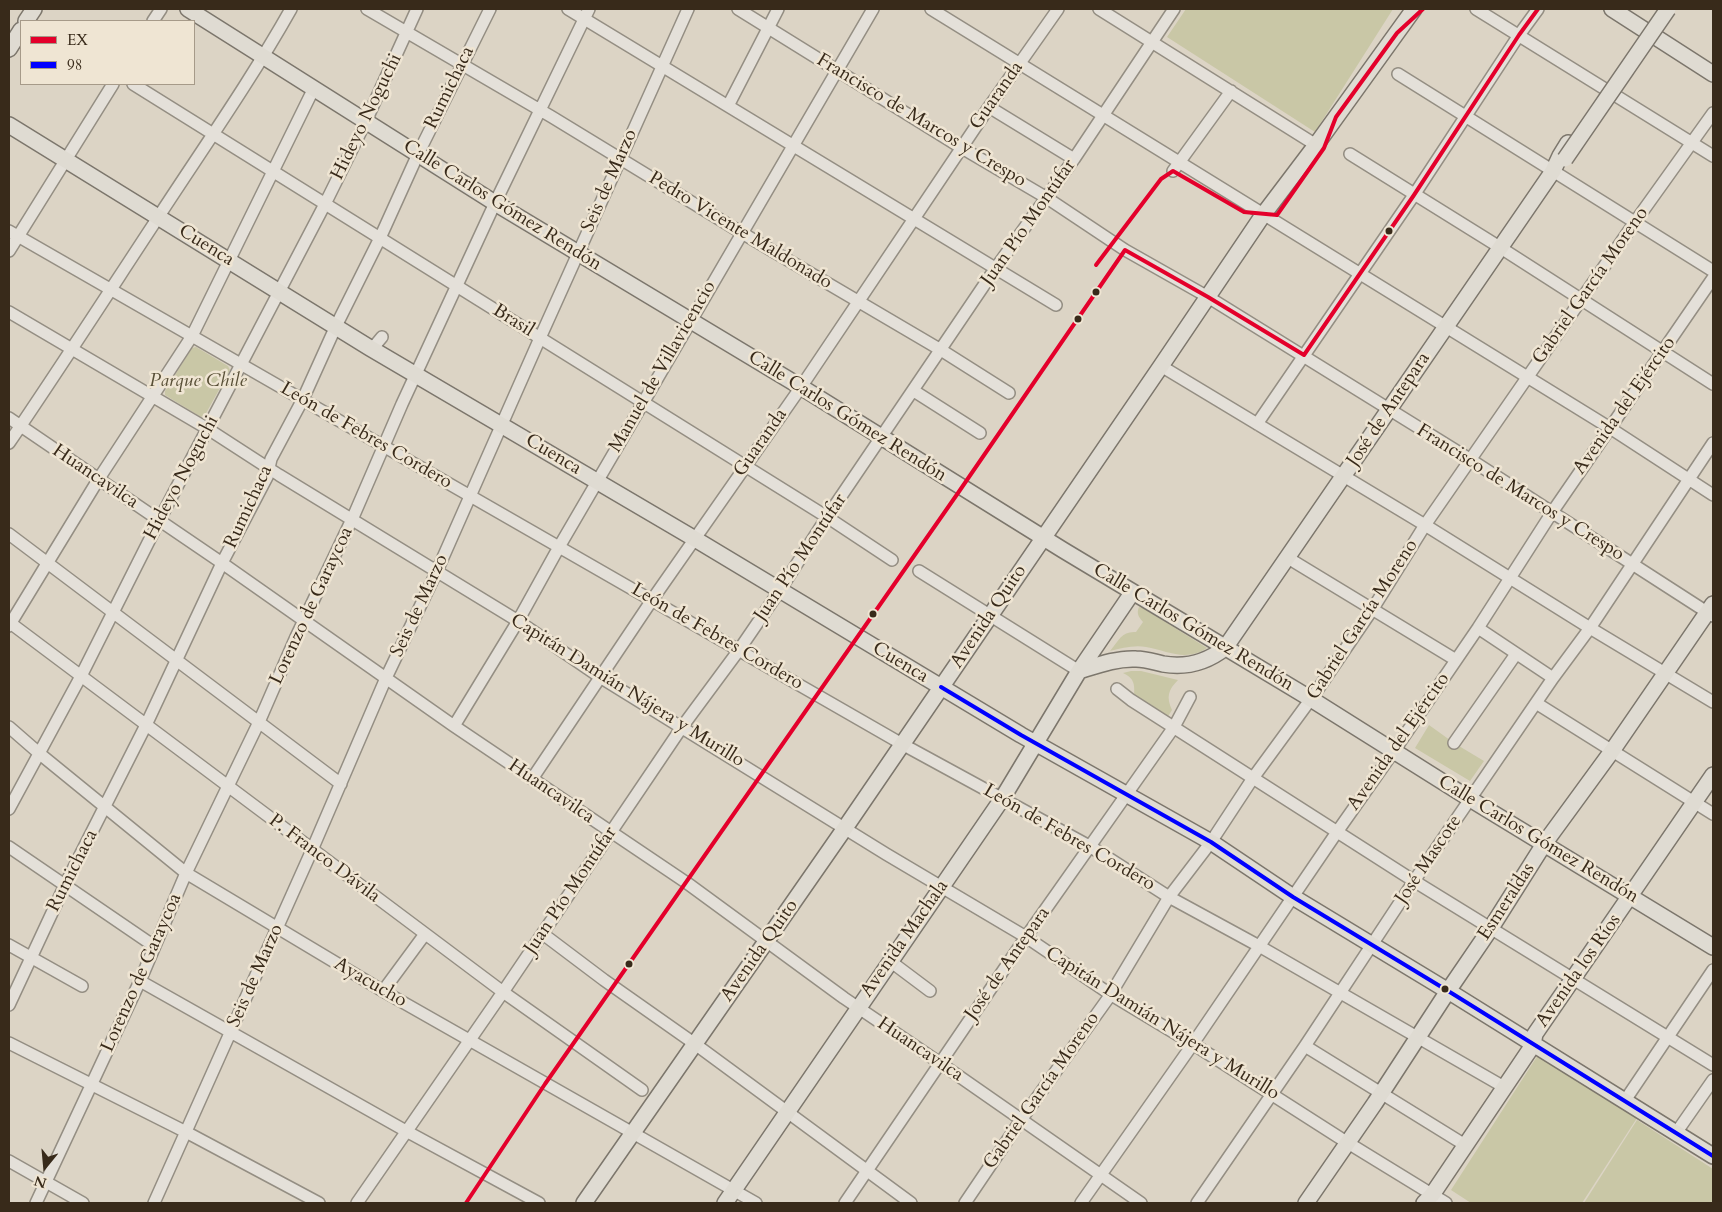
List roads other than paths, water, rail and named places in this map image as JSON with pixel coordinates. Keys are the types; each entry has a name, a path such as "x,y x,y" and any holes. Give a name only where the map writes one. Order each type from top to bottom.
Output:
{"main road":[{"name":"Calle Carlos Gómez Rendón","path":"188,9 495,203 801,386 1132,593 1311,699 1470,799 1713,947"},
{"name":"Avenida Quito","path":"1398,32 1405,9"},
{"name":"Avenida Quito","path":"584,1203 845,828 1263,215 1414,9"},
{"path":"1612,9 1713,74"},
{"name":"José de Antepara","path":"1225,648 1501,248 1553,171 1560,156 1660,9"},
{"name":"José de Antepara","path":"1553,171 1565,160 1668,9"},
{"path":"9,50 20,33"},
{"name":"Cuenca","path":"9,125 336,326 377,343 416,374 1034,743 1210,842 1293,897 1450,992 1713,1156"},
{"name":"Avenida Machala","path":"729,1197 1002,799 1079,671 1132,593"},
{"name":"Esmeraldas","path":"1306,1203 1384,1096 1450,992 1493,930 1547,846 1615,753 1712,613"},
{"path":"1079,671 1125,659 1139,659 1179,666 1216,656 1225,648"},
{"name":"Avenida los Ríos","path":"1703,808 1713,775"},
{"name":"Avenida los Ríos","path":"1429,1200 1533,1045 1543,1039 1578,981 1635,899 1703,808 1713,790"},
{"name":"Esmeraldas","path":"1313,1203 1350,1144"}],"street":[{"path":"154,20 161,9"},
{"path":"9,443 214,134 264,56 291,9"},
{"name":"Pedro Vicente Maldonado","path":"367,9 540,110 742,233 941,350 1009,393"},
{"name":"Hideyo Noguchi","path":"9,809 81,676 159,521 324,204 366,121 417,9"},
{"name":"Rumichaca","path":"9,1005 66,885 146,725 222,563 267,477 271,459 303,400 418,154 490,9"},
{"path":"568,9 587,14 662,66 1056,305"},
{"name":"Seis de Marzo","path":"154,1203 312,850 386,678 437,571 688,9"},
{"name":"Francisco de Marcos y Crespo","path":"738,9 1046,198 1125,250 1304,355 1553,511 1631,564 1712,613"},
{"path":"728,106 778,9"},
{"name":"Manuel de Villavicencio","path":"454,726 518,621 690,321 873,9"},
{"path":"931,9 1103,115 1175,167 1263,215 1360,273 1713,494"},
{"name":"Guaranda","path":"532,779 600,676 801,386 989,107 1058,9"},
{"path":"1099,9 1316,145"},
{"name":"Juan Pío Montúfar","path":"357,1203 543,934 682,727 739,650 995,269 1074,159 1174,9"},
{"path":"1476,9 1713,156"},
{"path":"1257,424 1414,195 1538,9"},
{"name":"Lorenzo de Garaycoa","path":"36,1203 140,981 186,873 258,722 495,203 587,14"},
{"path":"1398,74 1713,271"},
{"path":"9,251 13,234 66,160 112,85"},
{"name":"Brasil","path":"135,85 827,517 892,560"},
{"path":"9,624 48,564 98,480 154,397 192,336 314,88"},
{"path":"1175,167 1231,91"},
{"path":"989,107 1074,159"},
{"name":"Gabriel García Moreno","path":"964,1203 1110,994 1170,897 1372,610 1425,525 1581,299 1713,113"},
{"path":"1350,154 1713,384"},
{"name":"León de Febres Cordero","path":"13,234 902,744 1091,847 1170,897 1504,1087"},
{"name":"Avenida del Ejército","path":"1081,1203 1193,1044 1394,751 1478,628 1553,511 1713,278"},
{"name":"Capitán Damián Nájera y Murillo","path":"9,312 208,429 518,621 600,676 682,727 941,887 1026,937 1110,994 1193,1044 1350,1144 1429,1200 1446,1203"},
{"path":"1161,366 1713,702"},
{"path":"914,391 980,433"},
{"name":"Huancavilca","path":"9,418 222,563 303,622 454,726 687,883 858,1008 1141,1203"},
{"name":"José Mascote","path":"1198,1203 1536,702 1590,628 1713,443"},
{"path":"9,534 341,784"},
{"path":"1288,558 1456,660"},
{"path":"918,571 1079,671"},
{"name":"P. Franco Dávila","path":"9,624 503,992 642,1090"},
{"path":"1478,628 1553,678"},
{"path":"1454,744 1516,654"},
{"path":"1117,689 1131,700 1414,881 1713,1065"},
{"name":"José de Antepara","path":"845,1203 1026,937 1174,727 1190,697"},
{"path":"1536,702 1703,808"},
{"name":"Ayacucho","path":"9,727 186,873 383,991 632,1134 729,1197 756,1203"},
{"path":"9,787 24,779"},
{"path":"9,847 154,946"},
{"path":"383,991 425,934"},
{"path":"543,934 911,1203"},
{"path":"9,945 82,986"},
{"path":"890,961 930,991"},
{"path":"1624,1102 1713,970"},
{"path":"140,981 406,1131 539,1203"},
{"path":"9,1043 186,1132 319,1203"},
{"path":"1305,1046 1465,1145"},
{"path":"1676,1133 1713,1080"},
{"path":"9,1161 83,1203"}],"park label":[{"name":"Parque Chile","path":"198,382"}]}
